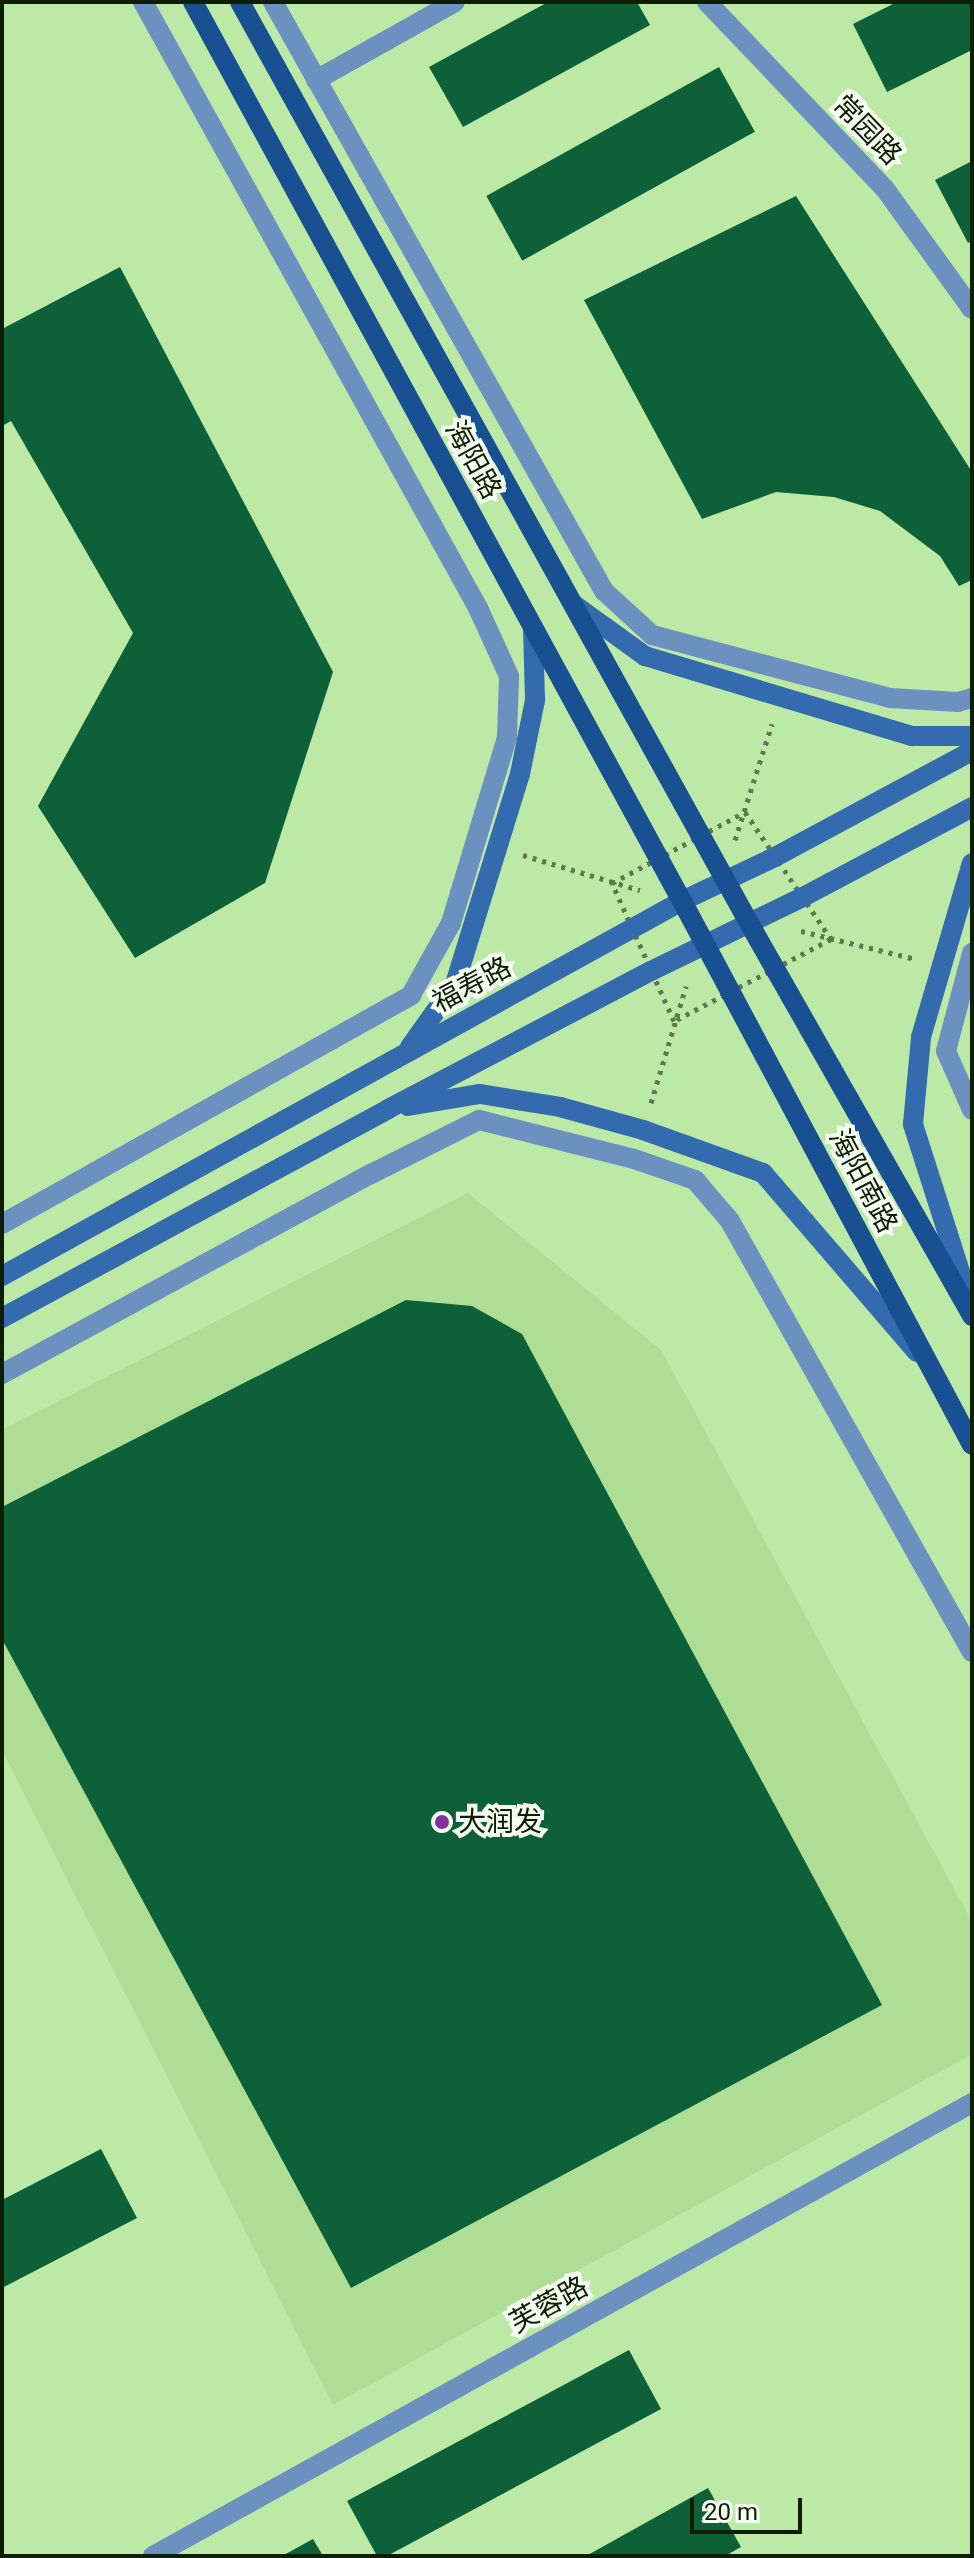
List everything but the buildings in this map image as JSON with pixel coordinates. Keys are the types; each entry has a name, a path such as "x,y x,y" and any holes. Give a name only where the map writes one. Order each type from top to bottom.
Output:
{"main road":[{"name":"海阳路","path":"193,2 705,945"},
{"name":"海阳路","path":"240,2 749,923"},
{"path":"573,604 645,656 912,736 972,736"},
{"path":"406,1053 455,984 520,774 535,700 533,629"},
{"name":"福寿路","path":"2,1276 682,901 726,882 972,751"},
{"path":"2,1318 388,1109 972,807"},
{"path":"972,863 921,1037 913,1124 972,1313"},
{"name":"海阳南路","path":"749,923 972,1313"},
{"name":"海阳南路","path":"705,945 972,1445"},
{"path":"388,1109 480,1094 560,1107 643,1130 763,1173 930,1366"}],"street":[{"path":"2,1224 411,995 451,923 507,737 509,676 478,608 143,2"},
{"path":"273,2 604,591 652,635 890,698 958,702 972,698"},
{"path":"316,80 455,2"},
{"name":"常园路","path":"707,2 885,189 972,309"},
{"path":"972,953 946,1051 972,1110"},
{"path":"2,1374 371,1174 479,1120 634,1159 695,1180 730,1221 972,1652"},
{"name":"芙蓉路","path":"153,2556 972,2103"}],"path":[{"path":"745,812 781,697"},
{"path":"497,847 612,883"},
{"path":"831,939 941,964"},
{"path":"643,1130 674,1021"}],"shaded area":[{"name":"大润发","path":"468,1193 661,1350 972,1922 972,2054 333,2405 2,1750 2,1430"}],"place":[{"name":"大润发","path":"442,1822"}]}
